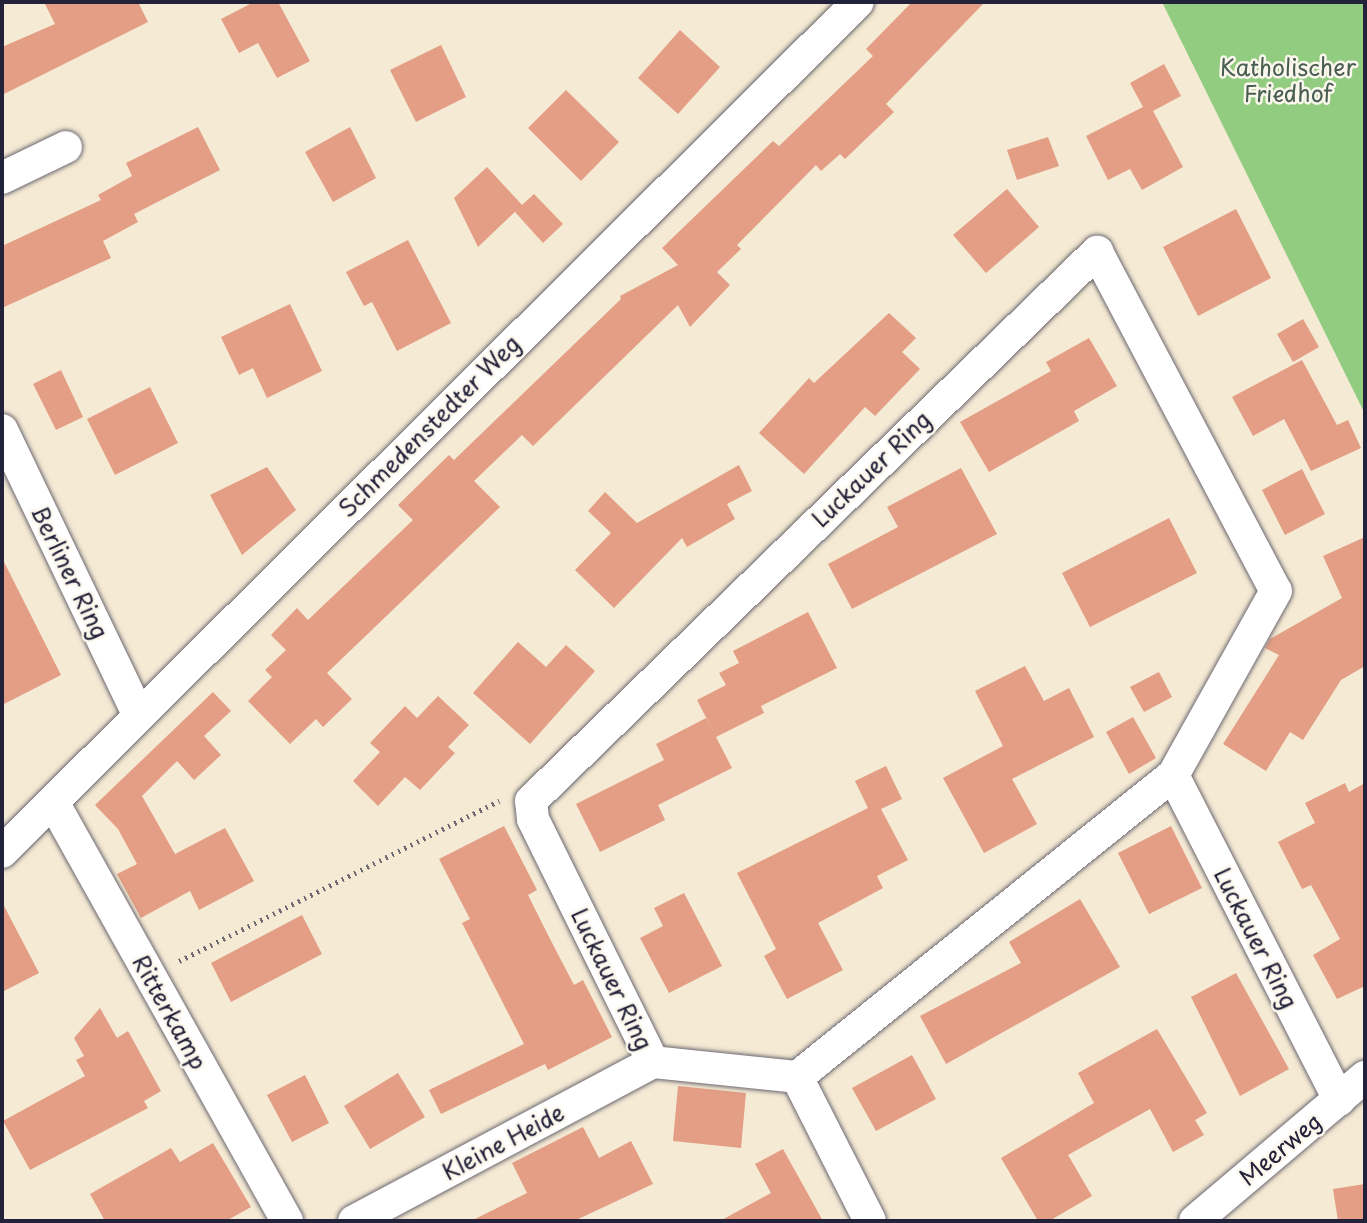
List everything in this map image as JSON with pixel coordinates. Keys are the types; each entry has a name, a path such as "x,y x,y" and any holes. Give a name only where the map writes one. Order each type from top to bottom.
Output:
{"street":[{"name":"Schmedenstedter Weg","path":"2,852 138,714 859,2"},
{"path":"2,178 66,147"},
{"name":"Luckauer Ring","path":"1097,252 1276,591 1173,775 797,1077 653,1062 533,819 531,800 1097,252"},
{"name":"Berliner Ring","path":"2,430 138,714"},
{"name":"Luckauer Ring","path":"1173,775 1339,1100"},
{"name":"Ritterkamp","path":"53,802 287,1221"},
{"name":"Kleine Heide","path":"354,1221 653,1062"},
{"path":"797,1077 870,1221"},
{"name":"Meerweg","path":"1195,1221 1365,1077"}],"path":[{"path":"150,976 502,799 531,800"}],"green space":[{"name":"Katholischer Friedhof","path":"1162,2 1365,2 1365,414"}],"building":[{"path":"44,2 138,2 148,22 2,95 2,47 55,24"},
{"path":"254,2 278,2 310,61 277,78 258,43 239,53 221,19"},
{"path":"912,2 985,2 886,104 894,112 845,159 840,154 821,171 816,165 737,245 741,249 717,272 730,285 690,327 678,305 533,446 522,435 474,481 500,507 327,673 352,699 323,727 316,719 290,744 248,701 272,677 265,670 286,650 271,635 297,608 308,620 413,520 398,505 449,455 454,460 621,299 620,296 678,265 662,248 773,141 779,146 873,56 866,49"},
{"path":"680,30 720,67 678,114 638,78"},
{"path":"441,45 466,97 416,122 390,70"},
{"path":"1164,64 1181,96 1153,111 1183,167 1142,190 1130,169 1108,180 1086,136 1143,107 1130,83"},
{"path":"566,90 619,142 581,181 528,128"},
{"path":"198,127 220,170 134,214 138,222 103,241 111,258 2,308 2,246 101,200 98,195 132,176 126,163"},
{"path":"350,127 376,178 333,202 305,152"},
{"path":"1048,137 1059,166 1017,180 1007,150"},
{"path":"487,167 522,205 534,194 563,224 543,243 515,212 518,209 478,247 454,198"},
{"path":"1007,189 1039,227 986,273 953,235"},
{"path":"1236,209 1271,278 1198,316 1163,247"},
{"path":"408,240 451,323 397,351 372,302 364,306 346,272"},
{"path":"290,304 322,371 267,398 253,368 239,375 221,337"},
{"path":"889,313 916,338 902,352 920,369 875,416 865,407 804,474 759,433 809,378 814,383"},
{"path":"1303,319 1319,347 1293,362 1277,334"},
{"path":"1089,338 1117,386 1074,411 1079,421 989,472 960,422 1051,371 1046,362"},
{"path":"1302,360 1337,425 1348,420 1361,448 1311,471 1284,419 1253,436 1232,397"},
{"path":"61,370 83,417 56,430 33,384"},
{"path":"150,387 178,443 115,475 87,419"},
{"path":"739,465 752,491 727,504 735,519 687,547 682,538 614,608 575,570 611,533 588,511 605,492 637,523"},
{"path":"267,467 296,510 242,555 210,495"},
{"path":"961,468 997,534 852,609 828,564 898,527 887,507"},
{"path":"1302,469 1325,514 1285,535 1262,490"},
{"path":"1169,518 1197,573 1090,627 1062,573"},
{"path":"1365,537 1365,666 1341,680 1303,740 1290,732 1266,771 1223,744 1279,655 1265,648 1270,639 1342,598 1323,556"},
{"path":"2,558 61,675 2,705"},
{"path":"808,612 837,668 761,706 764,713 716,737 732,768 658,805 665,820 600,852 576,804 664,760 656,744 706,718 714,733 697,700 726,685 719,673 739,663 733,651"},
{"path":"518,642 546,667 566,645 595,671 530,744 473,693"},
{"path":"1025,666 1044,701 1069,688 1094,737 1012,779 1037,824 984,853 943,778 1003,746 975,691"},
{"path":"1159,672 1172,697 1144,712 1130,687"},
{"path":"213,692 231,711 204,736 221,755 194,780 177,761 142,796 175,854 225,828 254,881 199,910 190,891 141,918 117,874 137,864 118,829 95,805"},
{"path":"438,696 469,725 448,747 455,753 420,790 405,777 378,806 353,781 380,752 370,743 405,706 417,718"},
{"path":"1133,717 1156,758 1129,774 1106,732"},
{"path":"886,766 902,799 881,809 908,860 877,876 883,888 818,923 843,970 787,999 764,956 776,949 737,873 868,808 855,781"},
{"path":"1345,783 1349,792 1365,783 1365,986 1337,999 1313,955 1340,939 1311,885 1302,889 1278,842 1315,823 1305,803"},
{"path":"504,826 537,890 528,895 548,935 574,985 583,980 612,1037 548,1070 545,1064 441,1114 429,1090 524,1044 462,923 470,919 439,859"},
{"path":"1171,826 1202,888 1149,914 1118,853"},
{"path":"684,893 722,966 669,993 640,938 663,926 654,908"},
{"path":"1080,899 1120,967 946,1064 920,1016 1021,963 1009,942"},
{"path":"2,902 39,973 2,992"},
{"path":"302,915 322,954 231,1002 211,963"},
{"path":"1236,973 1289,1069 1240,1096 1191,997"},
{"path":"100,1008 117,1038 128,1031 161,1091 144,1101 148,1108 30,1170 3,1121 85,1076 76,1060 84,1056 74,1038"},
{"path":"1157,1029 1207,1113 1195,1120 1204,1135 1173,1152 1150,1109 1068,1155 1092,1196 1049,1221 1038,1221 1001,1158 1094,1103 1078,1073"},
{"path":"912,1055 936,1099 876,1131 852,1088"},
{"path":"398,1073 425,1117 370,1149 344,1106"},
{"path":"305,1075 329,1123 292,1142 267,1095"},
{"path":"678,1086 746,1093 741,1148 673,1141"},
{"path":"583,1127 599,1158 631,1141 653,1184 574,1221 471,1221 527,1193 512,1163"},
{"path":"213,1143 251,1207 226,1221 105,1221 90,1194 171,1148 180,1162"},
{"path":"783,1149 823,1221 720,1221 771,1193 755,1164"},
{"path":"1365,1184 1365,1221 1338,1221 1333,1189"}]}
